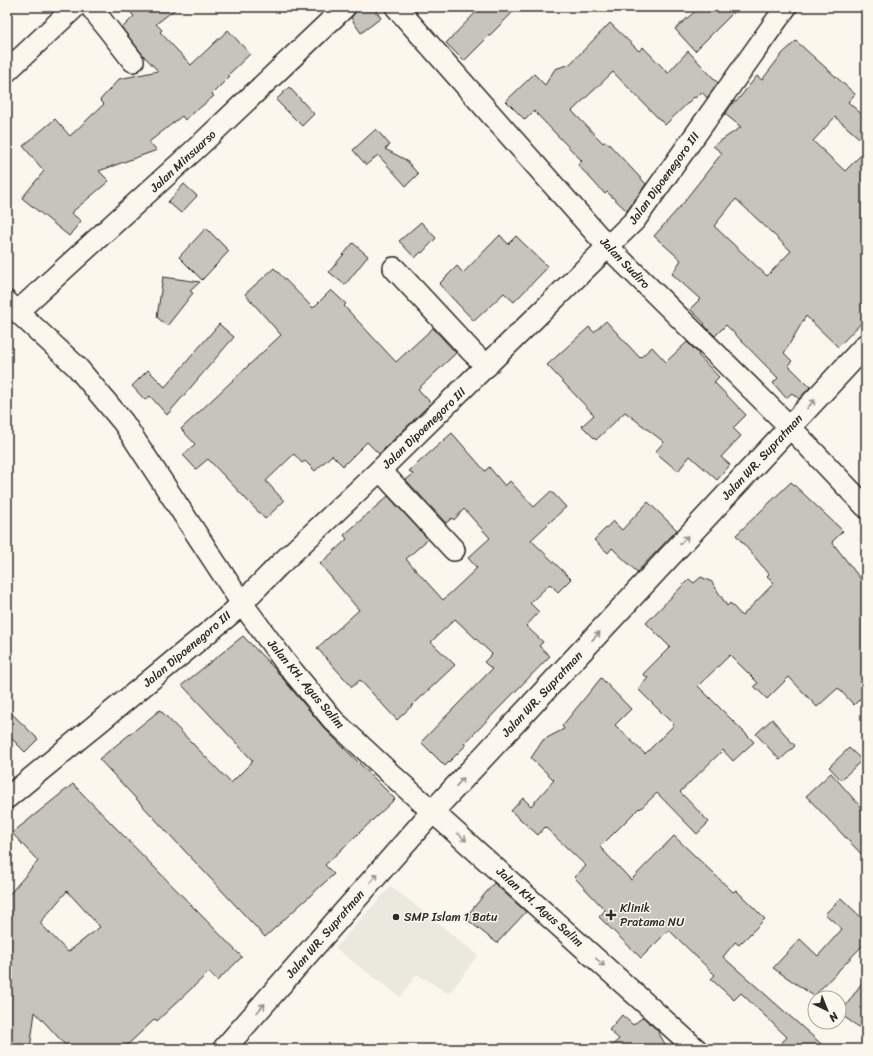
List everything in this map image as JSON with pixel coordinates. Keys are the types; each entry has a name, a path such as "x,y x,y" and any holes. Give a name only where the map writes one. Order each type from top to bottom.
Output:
{"main road":[{"name":"Jalan WR. Supratman","path":"231,1045 433,811 866,345"}],"street":[{"path":"7,71 75,7"},
{"path":"91,7 133,62"},
{"name":"Jalan Minsuarso","path":"13,307 201,144 345,7"},
{"name":"Jalan Sudiro","path":"396,7 608,247 790,427 866,507"},
{"name":"Jalan Dipoenegoro III","path":"7,798 233,612 241,602 380,470 635,220 786,7"},
{"path":"394,268 472,352 487,366"},
{"name":"Jalan KH. Agus Salim","path":"13,307 77,367 123,422 241,602 285,662 333,720 696,1049"},
{"path":"380,470 454,550"}],"shaded area":[{"name":"SMP Islam 1 Batu","path":"391,886 478,955 449,994 417,974 400,997 335,948"}],"building":[{"path":"125,7 178,7 156,24 162,30 160,32 191,65 228,30 250,54 228,75 230,76 212,94 214,96 185,120 182,116 149,142 157,150 99,171 109,181 71,213 81,221 69,236 22,198 44,171 23,146 55,119 70,136 104,104 100,100 119,79 158,71 143,55 122,28 134,16"},
{"path":"363,7 373,7 381,18 361,33 351,18 355,12"},
{"path":"481,7 518,7 464,61 446,43"},
{"path":"700,7 739,7 695,51 675,29"},
{"path":"610,23 639,51 643,47 668,73 688,51 718,83 707,98 702,92 695,98 694,97 665,125 613,72 572,111 603,143 606,141 646,184 627,211 607,192 605,194 578,165 582,161 534,111 525,120 506,101 534,74 545,85 555,69 570,64"},
{"path":"796,41 855,94 848,102 866,118 866,144 835,117 813,141 845,171 866,150 866,318 838,347 806,316 784,353 792,361 788,365 810,387 799,399 792,393 786,398 773,383 778,378 726,325 715,336 704,325 705,324 690,309 700,299 672,274 681,260 654,236 686,200 722,153 713,146 741,127 725,114 734,101 736,102 757,76 762,80 782,54","holes":["736,199 791,251 767,276 714,226"]},
{"path":"289,87 314,114 302,126 276,100"},
{"path":"376,129 390,145 385,149 406,160 418,174 406,186 378,155 366,165 353,150"},
{"path":"184,184 197,196 181,213 168,202"},
{"path":"421,222 436,238 422,253 421,252 415,258 399,241"},
{"path":"206,228 229,251 202,280 179,257"},
{"path":"500,235 508,244 516,236 548,267 514,302 504,293 474,321 439,284 457,266 463,273"},
{"path":"353,243 368,256 345,285 329,272"},
{"path":"274,268 313,308 331,290 346,304 344,306 396,362 433,328 456,353 418,389 431,403 379,454 367,442 343,466 332,455 315,471 305,461 302,463 294,454 266,481 284,501 265,519 208,459 196,469 183,455 195,444 181,429 281,335 245,294"},
{"path":"163,277 200,282 190,291 193,293 167,326 157,317"},
{"path":"606,321 640,358 652,347 666,362 687,342 719,377 714,382 746,415 733,428 741,436 721,457 730,465 717,480 690,456 678,471 655,452 664,442 625,412 596,440 582,426 594,415 547,365 589,327 594,332"},
{"path":"219,324 234,337 167,415 150,396 145,400 132,386 148,370 165,387"},
{"path":"452,433 485,471 489,467 505,486 510,481 534,507 551,491 566,507 531,540 571,579 558,592 550,584 530,603 539,612 526,626 543,642 539,646 550,656 464,744 466,745 445,766 421,742 492,669 484,662 492,654 455,619 431,642 455,665 397,720 360,680 352,687 317,648 359,610 320,564 347,539 344,535 388,496 428,539 406,559 443,600 477,568 468,558 490,538 464,509 454,520 452,518 446,523 406,480 413,474 409,471"},
{"path":"791,482 843,531 832,542 866,586 866,693 854,705 838,688 817,707 789,677 767,699 754,686 758,683 730,655 698,686 754,742 733,761 723,750 680,792 709,822 697,834 657,793 640,809 639,808 600,847 631,880 674,836 733,892 736,890 765,919 739,945 735,942 723,957 827,1049 776,1049 787,1037 741,993 734,1000 711,979 715,975 669,930 641,958 599,917 605,910 574,877 586,866 545,827 538,835 511,811 523,798 531,806 554,780 531,758 543,740 564,729 562,726 601,678 631,709 615,725 645,754 674,725 638,689 648,678 643,674 670,647 646,623 689,579 694,583 701,577 712,582 727,606 730,603 742,616 774,583 767,576 769,574 736,535"},
{"path":"648,502 677,530 637,572 612,548 608,553 594,540 613,521 622,530"},
{"path":"243,636 274,668 324,728 395,799 325,865 334,874 265,937 99,759 160,710 231,783 253,761 182,685"},
{"path":"7,709 38,739 25,752 7,734"},
{"path":"772,719 795,746 780,760 756,734"},
{"path":"849,748 862,760 841,780 829,767"},
{"path":"831,773 866,813 866,859 806,796"},
{"path":"73,784 242,957 217,981 209,972 157,1021 155,1019 123,1049 69,1049 35,1012 30,1049 7,1049 7,897 38,861 12,833","holes":["67,891 100,927 68,952 40,923"]},
{"path":"494,883 526,912 497,943 465,918"},
{"path":"841,898 866,922 866,942 820,990 807,990 807,991 773,968 800,939 818,956 842,929 825,914"},
{"path":"866,977 866,1032 847,1019 847,1004"},
{"path":"622,1015 633,1025 643,1017 657,1030 668,1049 608,1049 619,1039 609,1030"}],"place":[{"name":"Klinik Pratama NU","path":"611,915"},
{"name":"SMP Islam 1 Batu","path":"396,917"}]}
